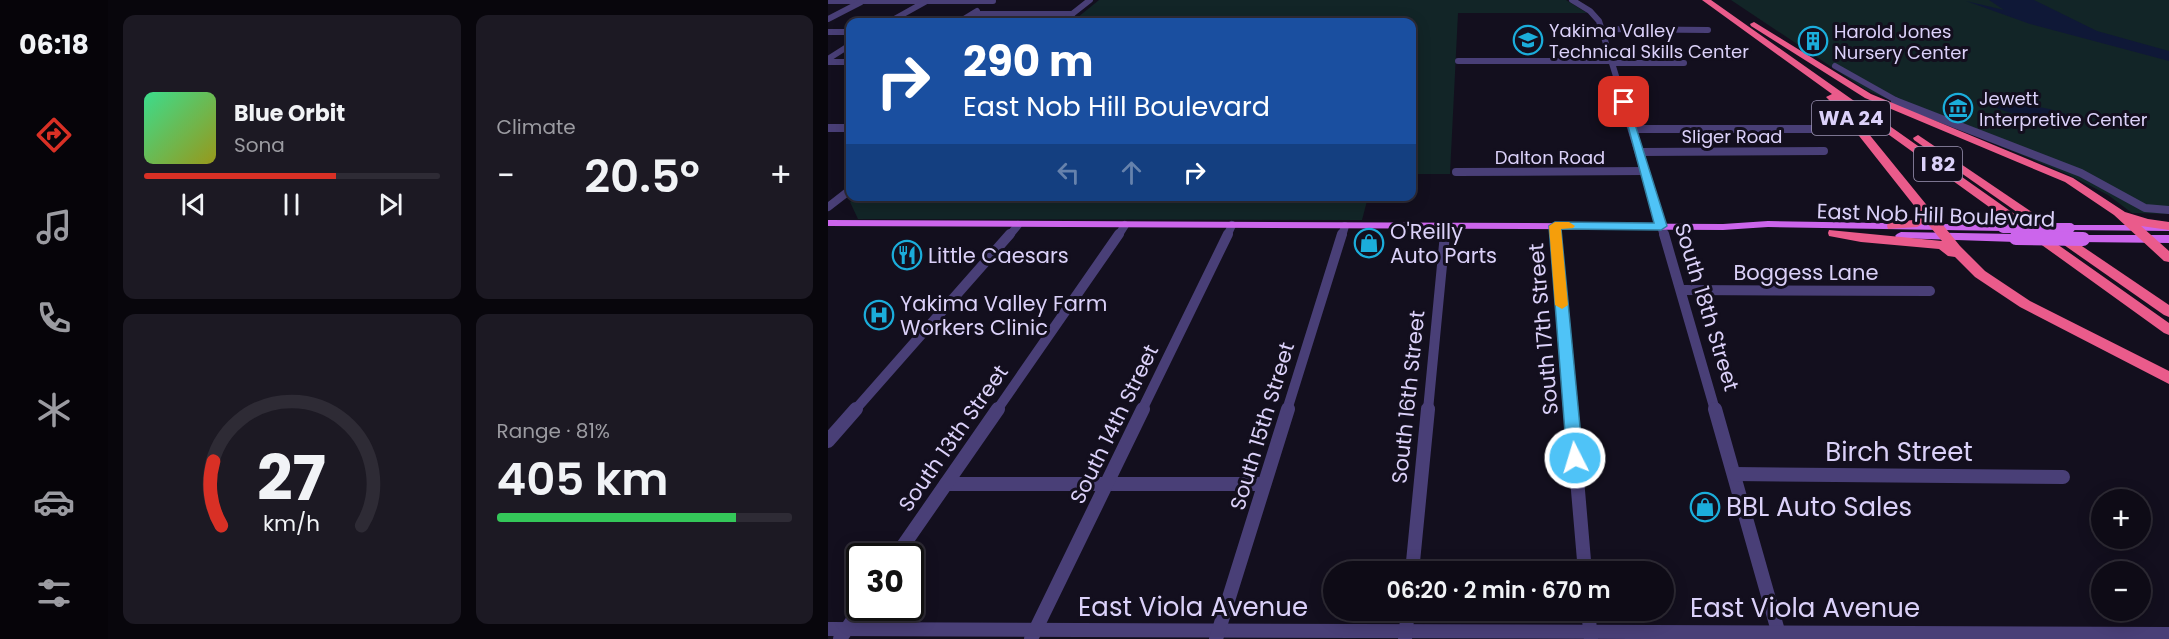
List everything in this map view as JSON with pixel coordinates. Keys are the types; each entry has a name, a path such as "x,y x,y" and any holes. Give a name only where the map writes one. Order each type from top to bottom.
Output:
{"highway":[{"name":"I 82","path":"1706,0 1749,25 2169,312"},
{"name":"I 82","path":"1719,0 1749,25 2169,330"},
{"name":"WA 24","path":"1749,25 1805,55 1868,96 2069,180 2118,212 2145,223 2169,227"},
{"name":"WA 24","path":"1749,25 1841,106 1942,232 1980,274 2025,304 2169,378"},
{"path":"1893,226 1917,223 1923,218 1922,207"},
{"path":"2118,212 2169,258"},
{"path":"1834,232 1861,238 1933,243 1944,246 1980,274"}],"main road":[{"name":"East Nob Hill Boulevard","path":"828,223 1661,226 1834,232 2135,228"},
{"name":"East Nob Hill Boulevard","path":"1724,227 1768,224 1893,226 2016,238 2169,239"},
{"name":"WA 24","path":"2135,228 2169,227"}],"street":[{"path":"828,19 863,0"},
{"path":"1067,18 1090,0"},
{"name":"South 18th Street","path":"1572,0 1594,15 1602,29 1681,290 1779,636"},
{"path":"828,1 994,1"},
{"path":"896,18 927,1"},
{"path":"966,18 994,1"},
{"path":"973,14 1072,14"},
{"path":"1602,29 1708,30"},
{"path":"828,32 846,32"},
{"path":"828,60 846,48"},
{"path":"828,60 846,62"},
{"path":"1458,61 1684,63"},
{"path":"1835,66 1878,93 2080,173 2145,208 2169,210"},
{"path":"828,128 846,128"},
{"path":"1632,129 1827,129"},
{"name":"Sliger Road","path":"1640,152 1824,151"},
{"name":"Dalton Road","path":"1456,172 1645,171"},
{"path":"828,207 846,193"},
{"path":"828,441 1018,225"},
{"name":"South 13th Street","path":"905,543 1125,225"},
{"name":"South 14th Street","path":"1033,635 1232,225"},
{"name":"South 15th Street","path":"1218,635 1345,226"},
{"name":"South 16th Street","path":"1413,561 1446,226"},
{"name":"South 17th Street","path":"1555,226 1584,561"},
{"name":"Boggess Lane","path":"1681,290 1930,291"},
{"name":"Birch Street","path":"1734,474 2064,477"},
{"path":"946,484 1264,484"},
{"path":"843,634 852,621"},
{"name":"East Viola Avenue","path":"828,629 843,634 1033,635 1965,636 2169,634"}],"green space":[{"path":"1099,0 1566,0 1587,13 1458,13 1450,174 1416,174 1416,18 1077,18"},
{"path":"1731,0 2169,0 2169,214 2132,213 2108,195 2069,175 1866,90"},
{"path":"1367,201 1362,220 858,219 850,202"}],"water":[{"path":"1989,0 2034,0 2097,31 2169,51 2169,61 2030,24 1966,1 2004,10"},
{"path":"2000,103 2054,110 2079,123 2050,122 2024,117 1996,107"}],"slow traffic":[{"path":"1562,305 1555,226 1569,226"}],"place":[{"name":"Yakima Valley Technical Skills Center","path":"1528,40"},
{"name":"Harold Jones Nursery Center","path":"1813,41"},
{"name":"Jewett Interpretive Center","path":"1958,108"},
{"name":"O'Reilly Auto Parts","path":"1369,243"},
{"name":"Little Caesars","path":"907,255"},
{"name":"Yakima Valley Farm Workers Clinic","path":"879,315"},
{"name":"BBL Auto Sales","path":"1705,507"}],"route":[{"path":"1575,458 1555,226 1661,226 1624,102"}]}
